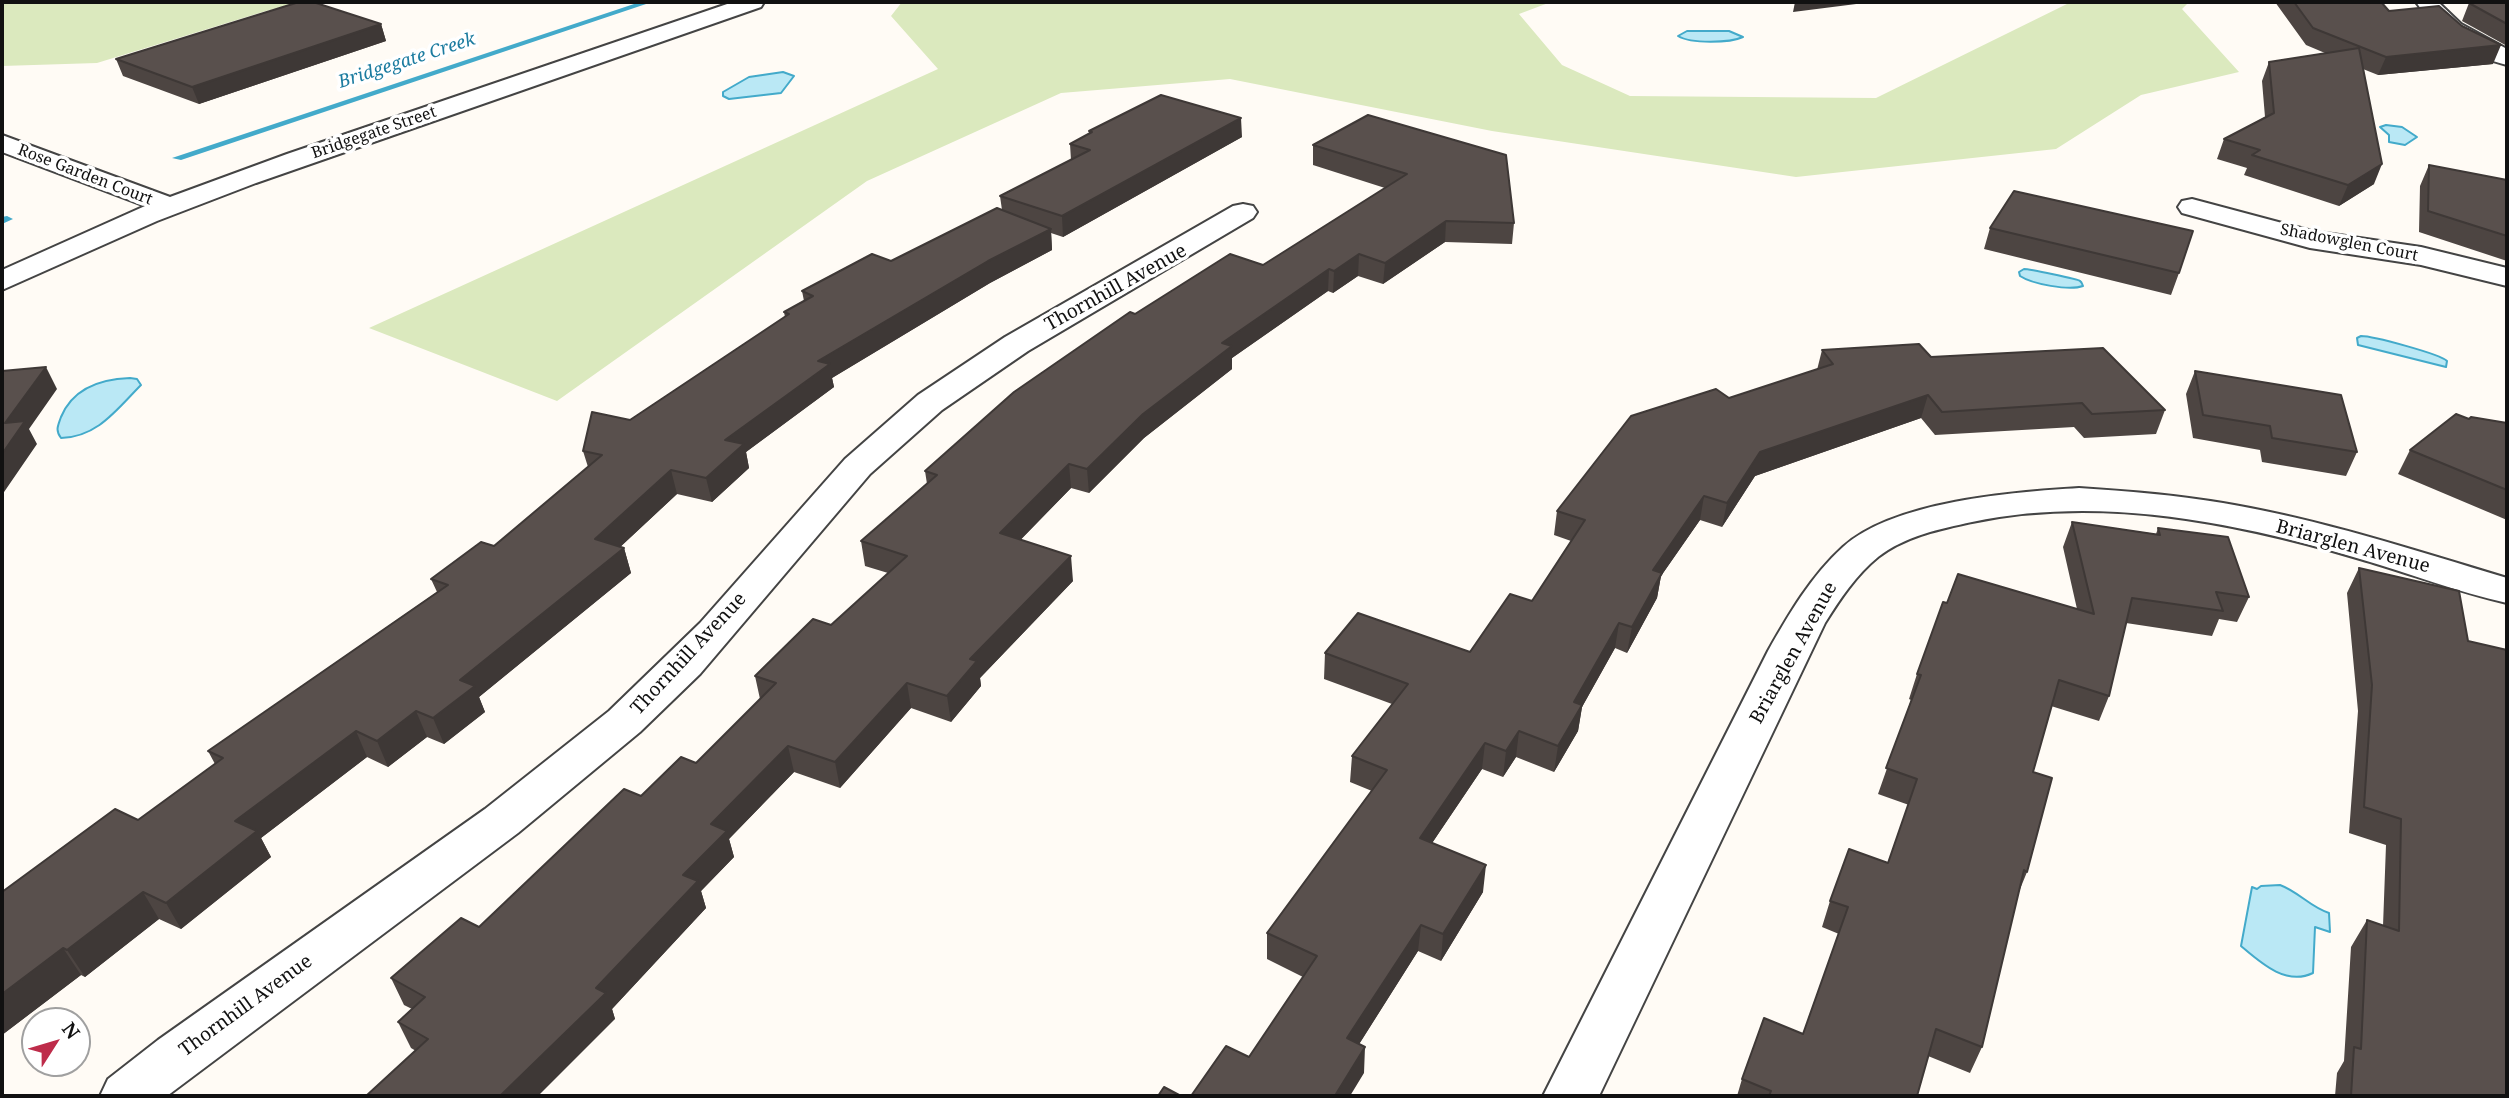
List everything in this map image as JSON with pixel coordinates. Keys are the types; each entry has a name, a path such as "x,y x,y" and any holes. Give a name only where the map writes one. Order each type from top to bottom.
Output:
{"street":[{"name":"Bridgegate Street","path":"2,281 51,256 169,206 318,151 753,2"},
{"path":"2427,2 2449,26 2475,43 2507,58"},
{"name":"Rose Garden Court","path":"2,143 169,206"},
{"name":"Shadowglen Court","path":"2192,207 2310,239 2420,256 2507,277"},
{"name":"Thornhill Avenue","path":"128,1096 177,1056 500,823 583,759 657,693 718,627 840,485 890,435 951,388 1009,349 1191,246 1243,212"},
{"name":"Briarglen Avenue","path":"1571,1096 1785,661 1831,581 1859,552 1896,530 1973,508 2032,499 2140,502 2209,512 2355,544 2507,591"}],"green space":[{"path":"2,2 309,2 266,11 97,63 2,66"},
{"path":"902,2 1551,2 1519,14 1562,65 1630,96 1876,98 2071,2 2189,2 2182,9 2239,72 2141,95 2056,149 1796,177 1492,131 1230,79 1061,93 867,181 557,401 369,328 938,69 891,16"}],"water":[{"path":"1687,31 1729,31 1743,37 1711,42 1678,36"},
{"path":"783,72 794,76 781,93 729,99 723,96 723,92 749,77"},
{"path":"2380,127 2402,127 2417,137 2405,145 2389,142 2389,135"},
{"path":"2024,269 2077,280 2083,286 2060,287 2033,282 2020,276 2019,272"},
{"path":"2361,336 2432,354 2447,361 2446,367 2358,345 2357,338"},
{"path":"137,379 141,385 106,420 86,433 61,438 58,425 61,417 80,392 108,380"},
{"path":"2280,885 2329,913 2330,932 2315,927 2313,973 2293,977 2284,975 2274,971 2241,946 2252,887 2257,889 2261,886"}],"building":[{"path":"299,2 313,2 381,24 192,87 116,59"},
{"path":"2294,2 2381,2 2389,11 2439,6 2462,26 2501,45 2386,57 2313,28"},
{"path":"2507,2 2507,24 2469,3"},
{"path":"2359,48 2382,164 2348,185 2252,155 2260,150 2224,139 2274,113 2269,62"},
{"path":"1161,95 1241,118 1062,216 1000,196 1090,150 1070,144 1092,132 1089,131"},
{"path":"1368,115 1506,155 1514,223 1446,221 1385,263 1359,254 1334,271 1329,269 1222,343 1232,346 1143,414 1087,469 1069,464 1000,533 1071,556 970,659 977,661 947,696 907,683 835,762 788,746 711,824 727,831 683,875 698,881 596,988 606,993 500,1096 366,1096 428,1039 398,1022 425,997 391,978 461,918 479,927 624,789 641,796 681,757 696,763 776,683 755,676 813,619 831,625 907,556 861,541 937,475 925,471 1014,392 1130,312 1135,314 1230,254 1263,265 1407,174 1313,145"},
{"path":"2429,165 2507,180 2507,236 2428,211"},
{"path":"2014,191 2193,231 2179,273 1990,228"},
{"path":"997,208 1051,229 988,261 818,361 830,364 725,440 744,444 706,478 671,470 595,539 624,548 460,680 475,686 433,718 416,711 377,741 356,731 235,821 257,831 166,903 143,892 67,950 63,948 2,994 2,892 115,809 138,820 223,758 208,751 448,585 431,579 481,542 494,546 602,455 583,451 592,412 630,420 789,314 784,312 813,296 802,291 872,254 891,261"},
{"path":"1919,344 1931,357 2103,348 2165,410 2092,414 2082,403 1942,412 1928,395 1760,452 1727,503 1704,496 1653,570 1662,573 1632,627 1619,623 1574,702 1582,705 1558,746 1519,731 1506,751 1485,743 1420,838 1486,865 1443,934 1421,925 1347,1038 1365,1047 1336,1094 1341,1096 1191,1096 1226,1046 1249,1057 1317,956 1267,933 1387,770 1352,756 1408,684 1325,653 1358,613 1470,652 1510,594 1532,601 1585,520 1557,511 1631,416 1716,389 1729,398 1833,364 1822,350"},
{"path":"46,367 5,423 25,421 2,454 2,371"},
{"path":"2195,371 2341,395 2357,452 2272,438 2270,426 2203,415"},
{"path":"2456,414 2469,419 2471,417 2507,423 2507,490 2410,450"},
{"path":"2072,522 2160,535 2158,528 2228,537 2249,597 2216,592 2223,611 2132,598 2109,696 2059,680 2033,772 2052,778 2027,872 2024,870 1982,1047 1936,1029 1917,1096 1769,1096 1771,1091 1742,1079 1764,1018 1803,1034 1848,907 1830,901 1849,849 1888,863 1917,779 1886,768 1921,675 1917,674 1943,602 1947,603 1958,574 2094,614"},
{"path":"2359,568 2459,591 2468,641 2507,650 2507,1096 2351,1096 2354,1047 2361,1049 2367,920 2399,931 2401,819 2364,807 2372,685"},
{"path":"1164,1087 1181,1096 1158,1096"}],"waterway":[{"name":"Bridgegate Creek","path":"177,158 648,2"},
{"name":"Bridgegate Creek","path":"2,221 7,219"}]}
